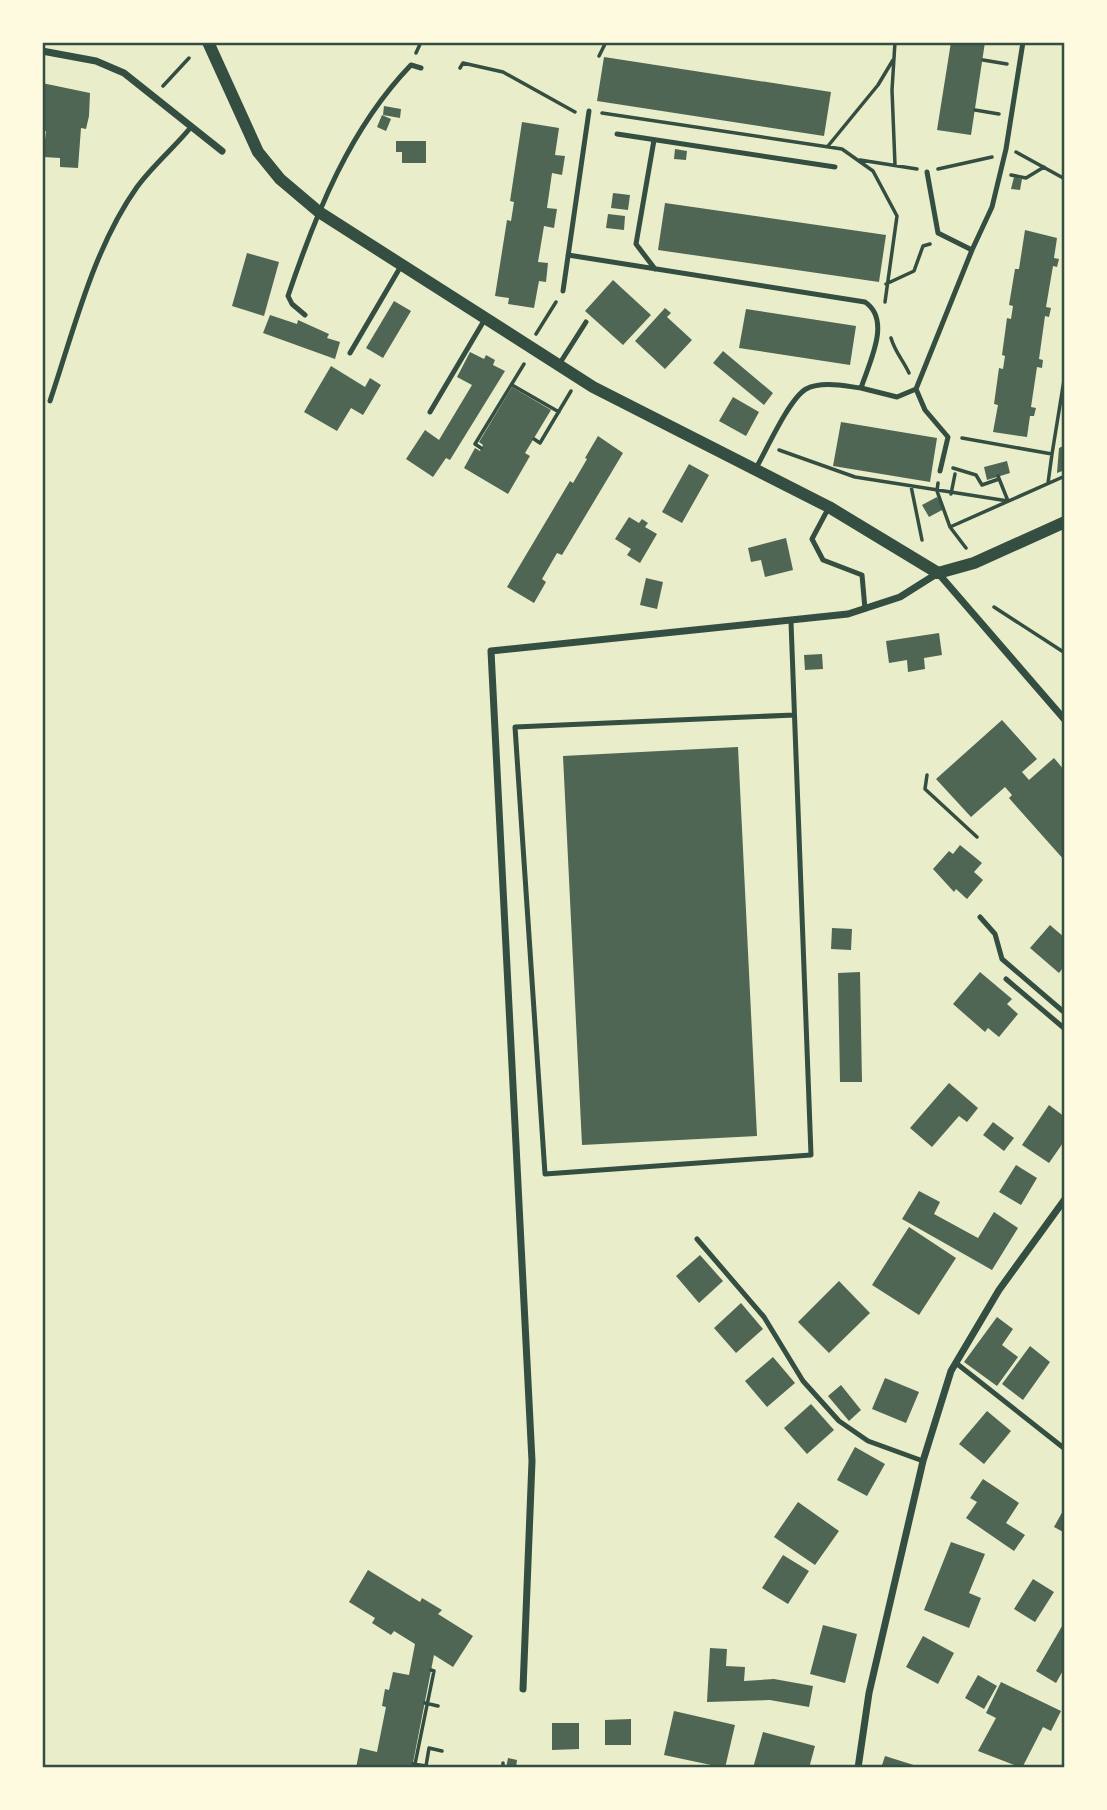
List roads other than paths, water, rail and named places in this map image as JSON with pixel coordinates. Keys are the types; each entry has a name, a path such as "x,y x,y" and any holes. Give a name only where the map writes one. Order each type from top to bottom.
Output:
{"street":[{"path":"208,42 258,152 280,179 319,212 558,366 647,417 829,507 938,573 1065,720"},
{"path":"42,51 83,57 111,66 155,95 222,151"},
{"path":"523,1689 532,1461 491,651 791,622 866,610 900,597 938,573 974,563 1065,522"},
{"path":"858,1768 869,1693 923,1461 956,1363 999,1290 1065,1200"}],"lane":[{"path":"941,468 948,437 925,410 916,389 992,206 1001,173 1023,42"},
{"path":"304,315 292,304 289,296 319,212 363,125 392,85 411,65 421,68"},
{"path":"563,291 589,111"},
{"path":"50,401 94,272 120,219 137,188 191,127"},
{"path":"617,134 835,167"},
{"path":"654,141 636,244 654,269"},
{"path":"927,172 938,233 972,250"},
{"path":"568,255 865,302 874,308 878,319 876,344 861,388"},
{"path":"349,353 401,266"},
{"path":"430,412 485,319"},
{"path":"558,366 586,322"},
{"path":"755,470 787,412 805,390 825,385 861,388 897,397 916,389"},
{"path":"829,507 812,539 823,560 862,575 866,610"},
{"path":"791,622 811,1155 545,1174 515,727 794,715"},
{"path":"979,917 995,934 1003,958 1065,1013"},
{"path":"1006,979 1065,1029"},
{"path":"697,1239 764,1317 803,1381 839,1421 868,1441 923,1461"},
{"path":"956,1363 1065,1449"}]}
